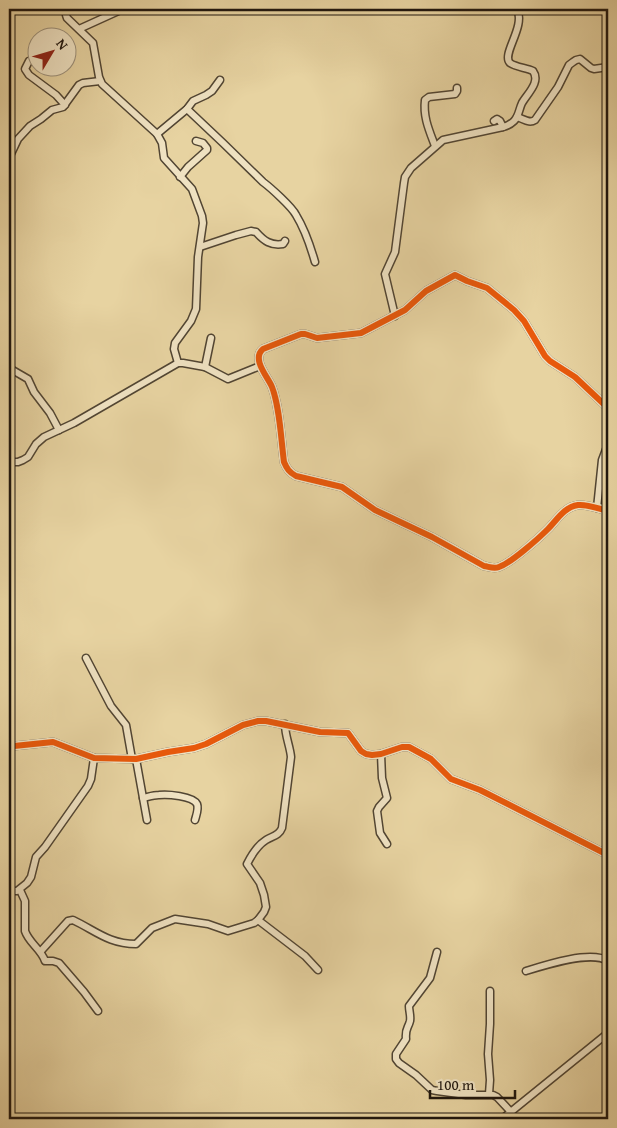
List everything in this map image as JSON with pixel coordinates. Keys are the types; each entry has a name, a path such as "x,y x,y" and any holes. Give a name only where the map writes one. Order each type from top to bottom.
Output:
{"street":[{"path":"67,9 66,15 93,43 100,81 157,134 162,143 162,155 192,189 202,216 196,309 191,321 175,342 174,346 178,363"},
{"path":"79,29 123,9"},
{"path":"396,316 385,274 395,252 405,177 410,168 447,138 503,127 514,122 522,104 532,90 536,78 533,71 512,64 509,62 508,57 508,52 518,30 519,15 516,9"},
{"path":"517,117 529,122 535,120 558,87 569,65 576,60 580,59 594,69 608,67"},
{"path":"33,78 56,95 65,105"},
{"path":"157,134 194,101 212,91 220,80"},
{"path":"9,158 18,139 30,126 49,111 60,109 65,105 79,85 100,81"},
{"path":"435,146 425,120 425,100 429,97 455,94 457,88"},
{"path":"187,109 294,211 315,262"},
{"path":"494,121 500,120 503,127"},
{"path":"180,177 207,150 206,145 196,141"},
{"path":"200,247 251,231 256,232 272,244 280,245 285,241"},
{"path":"608,408 575,377 545,356 514,310 483,286 457,275 452,275 426,291 396,316 356,334 317,338 301,334 260,351 258,355 260,366 275,394 284,462 290,473 342,488 375,510 432,537 484,566 498,568 511,561 545,532 570,507 583,505 608,511"},
{"path":"205,367 211,338"},
{"path":"9,462 23,460 28,457 39,440 74,423 178,363 205,367 228,379 260,366"},
{"path":"9,368 28,379 34,392 50,413 59,430"},
{"path":"597,508 602,460 608,444"},
{"path":"86,658 111,706 126,725 147,820"},
{"path":"9,743 14,746 53,742 94,758 134,759 194,748 250,722 266,721 320,732 348,734 361,751 366,754 381,754 402,747 409,747 431,759 451,779 480,790 608,855"},
{"path":"41,952 68,921 73,920 100,936 115,942 136,944 152,928 175,919 208,924 228,931 258,920 266,907 264,895 260,883 247,864 262,844 278,835 282,828 291,757 286,724"},
{"path":"381,754 382,778 387,798 377,811 380,833 387,844"},
{"path":"9,891 20,890 30,881 36,857 88,786 94,758"},
{"path":"143,798 158,794 191,799 196,803 197,807 195,820"},
{"path":"20,890 25,901 26,935 41,952 46,961 53,961 59,964 98,1011"},
{"path":"258,920 304,956 318,970"},
{"path":"437,952 430,978 409,1006 410,1018 405,1032 406,1039 396,1054 396,1059 428,1087 437,1092 466,1095 489,1094 496,1097 511,1112"},
{"path":"526,971 559,961 584,958 608,961"},
{"path":"489,1094 490,991"},
{"path":"502,1119 608,1033"}],"cycle path":[{"path":"608,408 575,377 545,356 524,321 514,310 487,288 455,275 426,291 405,310 361,333 317,338 301,334 263,349 259,358 275,395 284,462 290,472 296,476 342,487 375,510 432,537 484,566 497,568 510,561 525,550 565,511 573,506 586,505 608,511"},
{"path":"9,743 14,746 53,742 94,758 136,759 194,748 243,725 258,721 320,732 348,733 361,751 366,754 381,754 402,747 409,747 431,759 451,779 480,790 608,855"}]}
